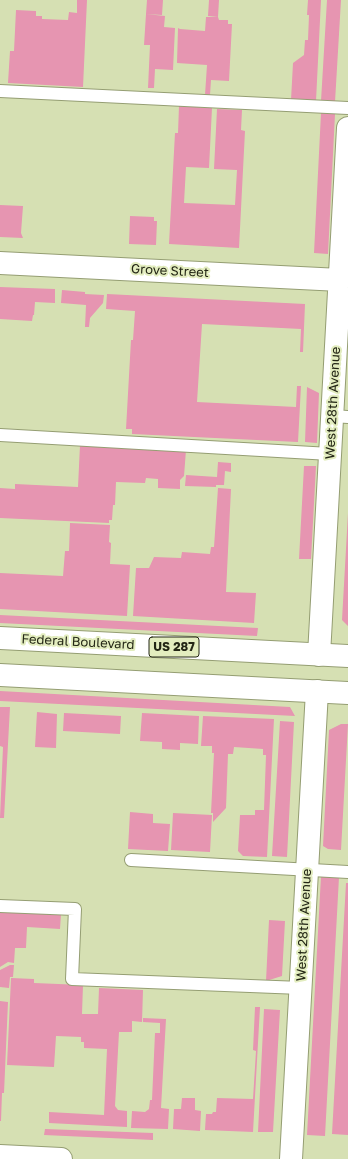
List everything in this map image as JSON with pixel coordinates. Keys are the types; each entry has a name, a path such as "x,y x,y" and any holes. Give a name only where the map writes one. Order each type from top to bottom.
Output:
{"street":[{"name":"West 28th Avenue","path":"319,655 330,454 340,416 340,280 348,128"},
{"name":"Grove Street","path":"0,263 340,280"},
{"name":"Federal Boulevard","path":"0,638 348,656"},
{"path":"0,675 348,692"},
{"name":"West 28th Avenue","path":"291,1159 317,691"},
{"path":"0,1156 61,1159"}],"lane":[{"path":"0,91 348,108"},
{"path":"0,435 330,454"},
{"path":"131,860 348,872"},
{"path":"0,906 75,909 72,979 300,988"}],"shaded area":[{"path":"77,0 87,0 83,87 8,83 10,51 14,51 16,10 36,11 36,16 42,16 42,19 68,20 69,12 77,13"},
{"path":"147,0 163,0 162,15 146,14"},
{"path":"209,0 219,0 218,17 208,16"},
{"path":"308,0 321,0 316,101 291,100 293,63 304,55 305,40 308,40"},
{"path":"327,0 341,0 335,102 321,101"},
{"path":"146,14 165,16 164,27 175,28 173,70 155,69 154,88 148,88 150,45 144,45"},
{"path":"206,17 218,17 219,20 228,20 228,24 232,24 229,81 211,80 210,95 205,95 207,65 177,63 178,28 205,31"},
{"path":"179,106 212,108 209,168 186,167 184,203 235,205 237,170 214,169 217,109 242,110 241,130 245,131 239,248 169,244 175,133 178,133"},
{"path":"321,113 335,114 328,254 314,253"},
{"path":"0,205 23,206 21,233 23,238 0,237"},
{"path":"130,216 154,217 154,221 157,221 156,245 129,244"},
{"path":"0,287 55,289 55,303 35,302 32,321 0,319"},
{"path":"62,290 85,292 85,294 104,295 103,303 90,318 89,327 85,327 86,305 61,303"},
{"path":"107,294 305,304 303,352 300,352 301,329 202,324 197,402 296,407 297,386 301,386 298,442 132,434 132,429 126,429 131,340 133,340 135,311 106,309"},
{"path":"307,387 319,393 317,443 305,442"},
{"path":"80,445 186,450 184,476 180,480 180,489 158,488 158,479 146,478 145,483 116,482 115,505 113,505 112,520 109,520 109,523 0,518 0,488 15,489 15,484 78,487"},
{"path":"218,462 231,463 231,472 225,471 224,485 216,485 216,487 185,486 186,475 217,477"},
{"path":"304,466 316,466 311,559 299,559"},
{"path":"218,488 231,489 226,592 256,593 254,623 133,616 136,568 149,568 154,557 181,558 182,552 210,554 211,547 214,547"},
{"path":"348,513 348,626 342,620"},
{"path":"70,523 110,525 110,564 130,565 127,616 0,609 0,573 63,576 65,551 69,551"},
{"path":"0,615 258,628 257,636 0,623"},
{"path":"0,691 290,707 295,716 0,701"},
{"path":"0,707 10,707 4,818 0,818 3,747 0,746"},
{"path":"37,712 57,714 56,748 35,747"},
{"path":"64,713 121,716 120,734 63,731"},
{"path":"142,713 199,716 198,744 180,743 180,750 162,749 162,742 140,741"},
{"path":"203,716 274,719 267,857 243,856 238,851 240,815 255,815 255,810 264,810 266,755 263,755 263,749 234,747 233,754 228,754 226,808 213,822 213,813 211,813 214,753 212,753 212,746 201,746"},
{"path":"280,721 294,722 287,857 272,856"},
{"path":"341,724 348,724 341,850 328,849 323,846 329,730"},
{"path":"130,812 153,814 153,823 170,824 168,851 128,849"},
{"path":"173,813 212,815 210,852 171,850"},
{"path":"321,876 339,877 325,1136 307,1135"},
{"path":"346,883 348,883 348,1135 332,1134"},
{"path":"0,911 61,914 60,929 27,927 26,948 15,948 14,963 8,962 0,967"},
{"path":"269,920 285,921 282,976 266,981"},
{"path":"10,965 14,965 13,977 10,977 9,988 0,987 0,970"},
{"path":"11,978 34,979 34,983 83,985 82,1014 98,1014 99,988 143,990 142,1022 132,1021 132,1032 119,1032 115,1106 118,1110 127,1111 127,1127 49,1123 49,1112 104,1115 107,1049 84,1048 84,1042 81,1042 81,1037 56,1036 54,1067 7,1065"},
{"path":"0,1001 8,1002 4,1093 2,1093 1,1121 0,1121"},
{"path":"255,1007 260,1007 253,1132 205,1130 206,1114 216,1112 217,1098 253,1099 256,1051 253,1050"},
{"path":"264,1009 280,1010 273,1132 258,1132"},
{"path":"143,1018 166,1019 161,1108 169,1109 168,1129 131,1128 132,1111 145,1112 149,1109 150,1100 152,1100 155,1033 160,1033 160,1023 143,1022"},
{"path":"182,1098 195,1098 195,1110 201,1111 200,1131 173,1129 174,1109 181,1109"},
{"path":"45,1129 153,1133 153,1140 44,1135"}]}
